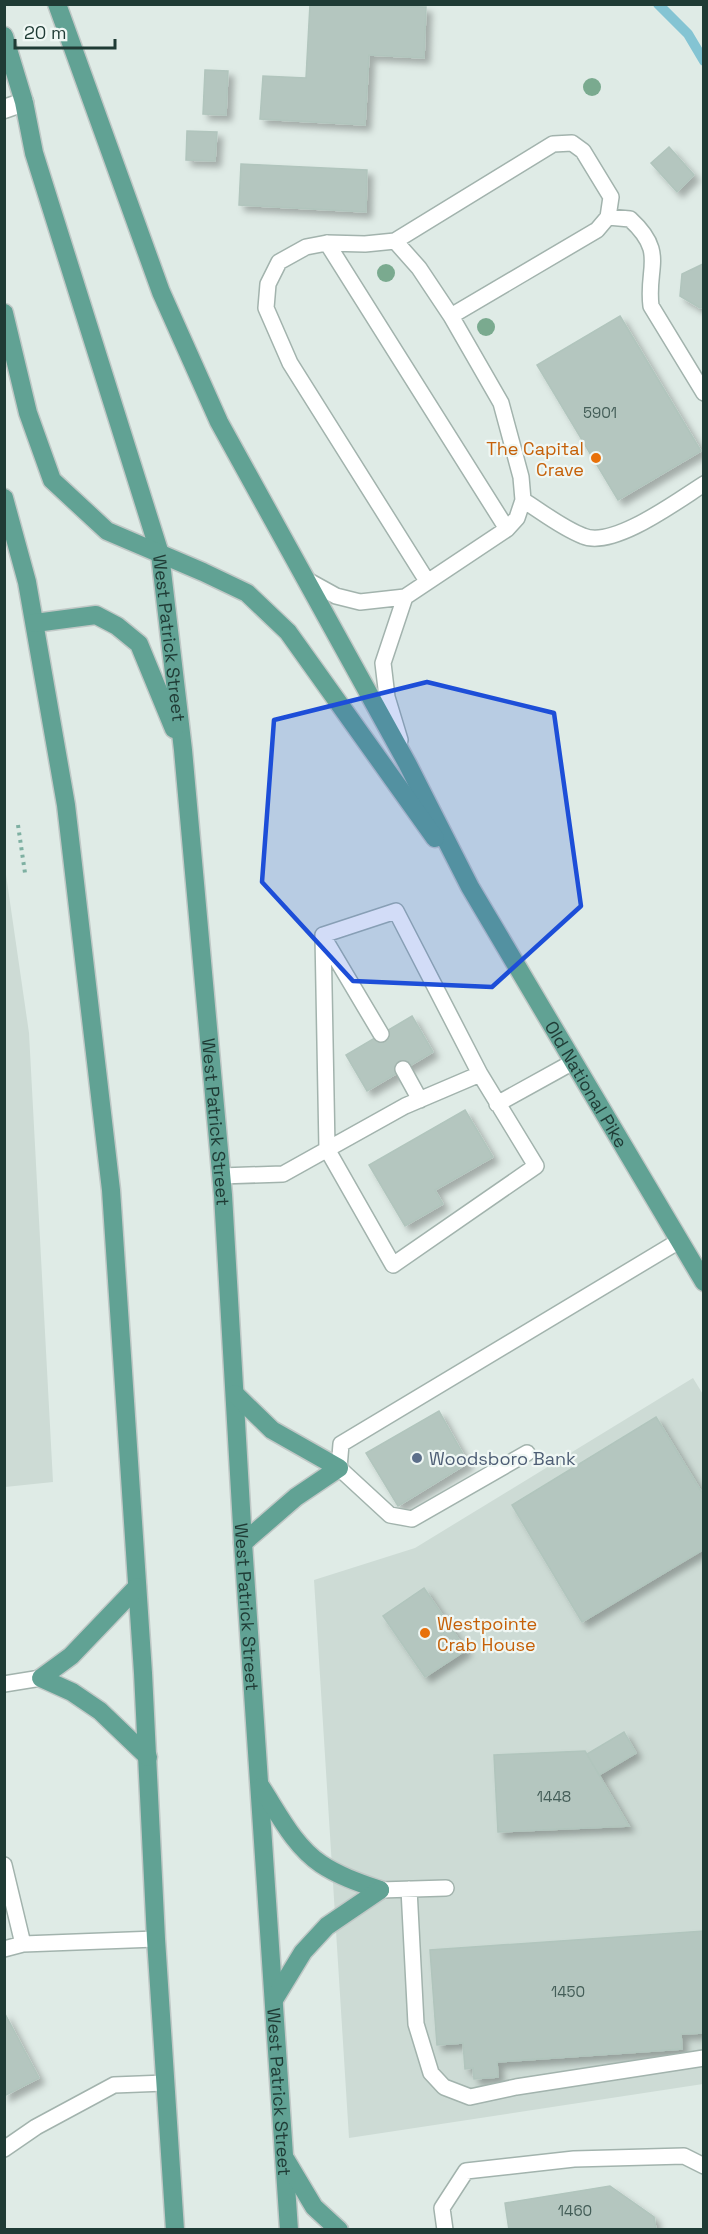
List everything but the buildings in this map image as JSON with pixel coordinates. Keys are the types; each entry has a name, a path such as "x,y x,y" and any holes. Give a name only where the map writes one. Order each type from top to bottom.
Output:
{"main road":[{"path":"57,4 157,282 186,352 219,422 308,580 470,887"},
{"name":"West Patrick Street","path":"4,36 24,102 34,153 160,554 183,750 221,1176 289,2229"},
{"path":"4,313 28,413 52,480 107,531 247,593 288,632 470,887"},
{"path":"4,498 7,516 27,582 66,805 111,1190 148,1757 156,1939 175,2229"},
{"path":"35,623 96,615 117,626 139,644 183,750"},
{"name":"Old National Pike","path":"470,887 704,1282"},
{"path":"235,1394 272,1430 339,1468 296,1497 243,1543"},
{"path":"137,1587 71,1656 41,1678 72,1692 100,1711 148,1757"},
{"path":"260,1784 296,1840 319,1863 351,1880 380,1890"},
{"path":"275,1998 303,1952 327,1926 380,1890"},
{"path":"285,2158 314,2207 339,2229"}],"street":[{"path":"4,109 24,102"}],"lane":[{"path":"427,581 290,363 266,308 268,284 279,262 306,247 327,243 395,241 553,144 572,143 583,151 611,197 608,217 597,230 451,316"},
{"path":"608,217 630,219 649,241 654,256 651,306 704,393"},
{"path":"308,580 336,596 360,602 405,597 507,529 517,518 523,500 521,477 501,403 451,316 419,268 395,241"},
{"path":"327,243 507,529"},
{"path":"523,500 584,537 601,539 624,533 704,484"},
{"path":"405,597 383,663 387,696 407,764"},
{"path":"396,911 480,1074 536,1166 393,1265 327,1149 323,935 396,911"},
{"path":"323,935 381,1034"},
{"path":"497,1104 573,1062"},
{"path":"403,1069 420,1100"},
{"path":"221,1176 283,1174 405,1106 480,1074"},
{"path":"527,1453 412,1518 390,1515 339,1468 341,1444 679,1241"},
{"path":"4,1684 41,1678"},
{"path":"4,1865 23,1944"},
{"path":"380,1890 446,1888"},
{"path":"409,1889 416,2024 431,2073 444,2087 470,2097 516,2087 704,2058"},
{"path":"4,1949 23,1944 156,1939"},
{"path":"4,2149 36,2127 114,2085 165,2083"},
{"path":"445,2229 442,2208 466,2171 574,2159 684,2156 704,2166"}],"path":[{"path":"18,825 25,873"}],"highlighted area":[{"path":"427,682 554,713 581,906 492,987 353,981 262,882 274,720"}],"shaded area":[{"path":"4,861 29,1033 53,1482 5,1487"},
{"path":"693,1378 704,1396 703,2084 349,2138 314,1580 415,1548"}],"waterway":[{"path":"658,4 688,34 704,61"}],"place":[{"name":"The Capital Crave","path":"596,458"},
{"name":"Woodsboro Bank","path":"417,1458"},
{"name":"Westpointe Crab House","path":"425,1633"}]}
